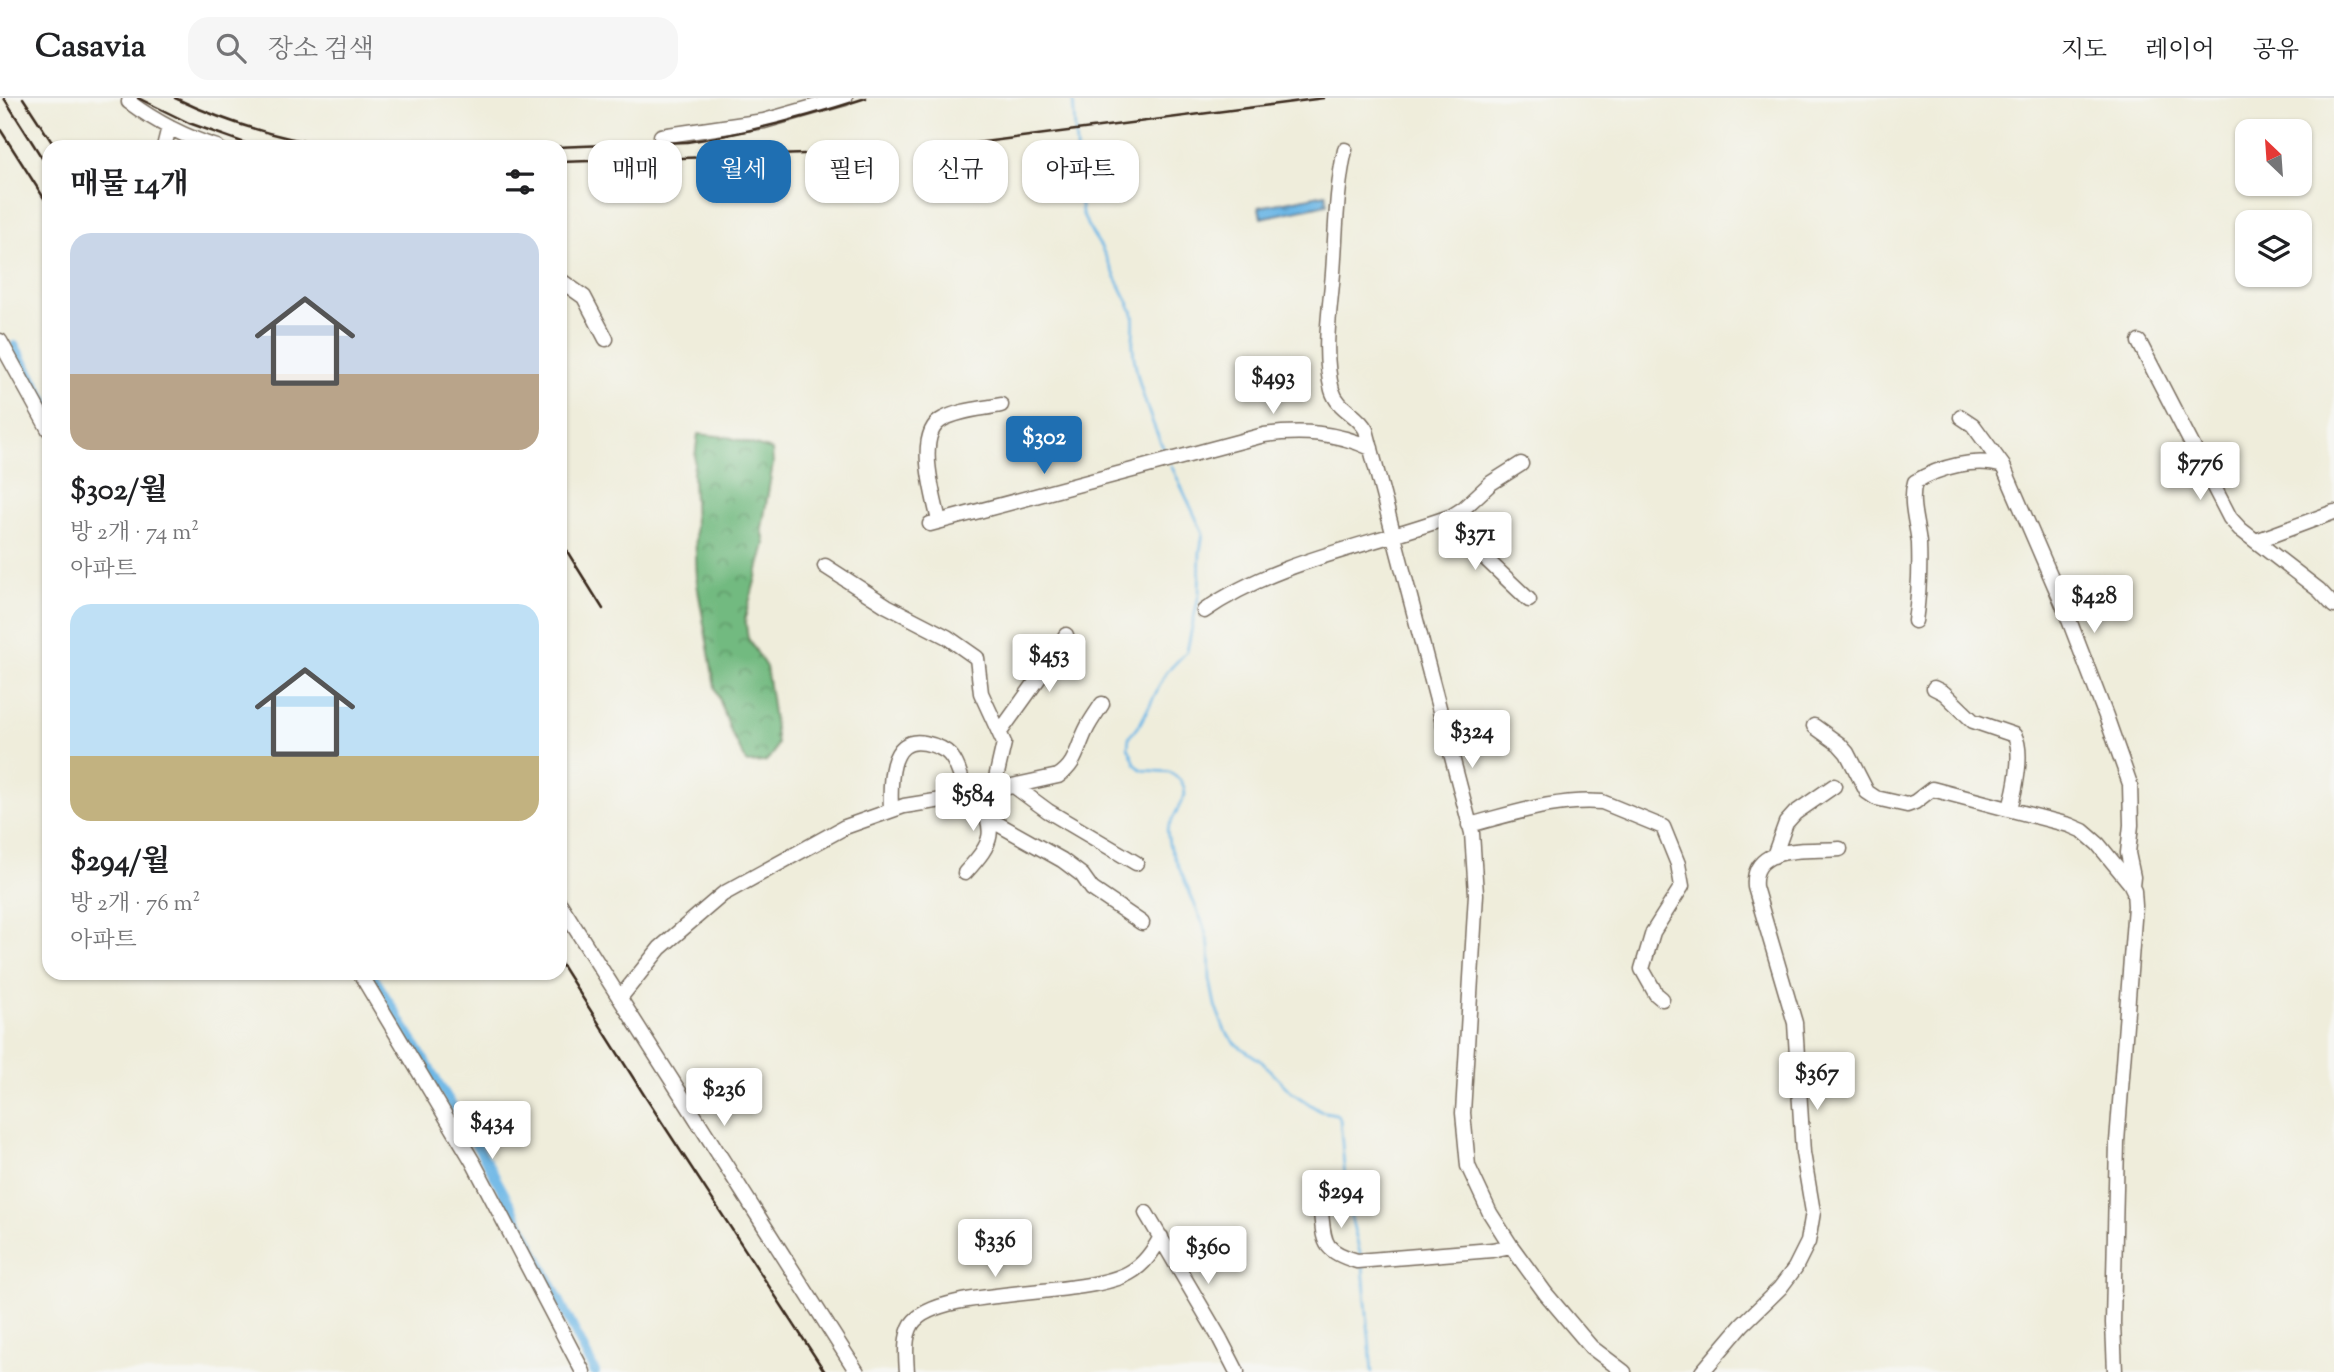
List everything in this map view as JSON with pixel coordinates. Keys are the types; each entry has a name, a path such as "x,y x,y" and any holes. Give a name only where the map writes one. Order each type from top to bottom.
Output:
{"street":[{"path":"130,98 130,102 149,117 196,140"},
{"path":"661,136 764,121 845,98"},
{"path":"166,140 169,127"},
{"path":"1345,150 1338,198 1326,341 1332,391 1344,410 1360,419 1371,448 1472,833 1476,894 1463,1113 1468,1166 1490,1213 1546,1294 1591,1347 1624,1372"},
{"path":"567,285 584,297 606,339"},
{"path":"0,341 42,417"},
{"path":"2139,342 2230,518 2319,590 2334,607"},
{"path":"1001,405 955,414 939,420 931,430 928,457 935,522 1264,435 1295,430 1348,438 1371,448"},
{"path":"1961,416 1973,425 2003,466 2064,607 2130,784 2131,825 2128,853 2135,906 2117,1142 2113,1323 2115,1372"},
{"path":"1915,621 1920,590 1919,541 1912,492 1915,482 1928,474 1968,464 1990,462 2003,466"},
{"path":"1204,611 1291,567 1444,519 1463,509 1491,483 1521,464"},
{"path":"2256,541 2334,512"},
{"path":"1444,519 1529,600"},
{"path":"825,566 887,606 947,637 977,658 981,693 1004,743 993,790"},
{"path":"1000,732 1051,661 1066,635"},
{"path":"1934,688 1944,692 1973,721 2014,735 2019,745 2010,808"},
{"path":"620,998 660,948 723,894 845,827 904,806 972,795 1058,776 1075,760 1085,730 1102,704"},
{"path":"1814,726 1839,744 1867,792 1876,798 1907,805 1932,789 2010,808 2083,831 2098,845 2132,888"},
{"path":"891,810 893,766 905,745 915,741 943,749 951,755 972,795 989,819 1062,860 1082,875 1092,889 1142,923"},
{"path":"1014,786 1048,811 1136,863"},
{"path":"1774,856 1786,823 1795,813 1833,786"},
{"path":"1469,825 1559,805 1602,802 1663,827 1678,864 1682,886 1654,932 1642,969 1656,994 1662,999"},
{"path":"965,873 988,843 991,833 989,819"},
{"path":"1702,1372 1742,1325 1780,1288 1795,1268 1808,1242 1812,1225 1813,1212 1802,1153 1795,1023 1755,887 1754,873 1774,856 1794,850 1840,849"},
{"path":"567,915 857,1372"},
{"path":"364,980 473,1162 583,1372"},
{"path":"1320,1205 1325,1244 1345,1257 1362,1261 1511,1246"},
{"path":"1146,1213 1237,1372"},
{"path":"907,1372 908,1333 917,1318 924,1313 970,1299 1094,1284 1122,1276 1146,1259 1161,1237"}],"green space":[{"path":"698,434 728,437 772,450 773,464 762,528 765,544 745,618 748,638 766,667 771,698 777,744 773,754 765,762 747,763 731,732 715,687 697,584 693,473"}],"water":[{"path":"1326,194 1327,204 1261,218 1259,207"}],"waterway":[{"path":"1073,98 1082,212 1132,310 1137,373 1167,456"},
{"path":"15,346 42,396"},
{"path":"1171,465 1203,533 1199,594 1187,651 1166,673 1140,724 1129,737 1128,747 1136,765 1142,770 1170,772 1184,787 1185,795 1167,830 1169,844 1203,924 1209,946 1210,980 1215,1005 1225,1031 1237,1045 1261,1061 1291,1092 1320,1111 1336,1114 1340,1119 1347,1201 1361,1257"},
{"path":"375,980 489,1166 595,1372"},
{"path":"1363,1267 1372,1372"}],"railway":[{"path":"4,98 42,158"},
{"path":"23,98 50,140"},
{"path":"138,98 189,123 236,140"},
{"path":"175,98 254,129 300,140"},
{"path":"567,147 687,142 778,124 866,98"},
{"path":"999,140 1324,98"},
{"path":"0,129 42,195"},
{"path":"567,162 804,154"},
{"path":"567,551 603,609"},
{"path":"567,973 825,1372"}]}
